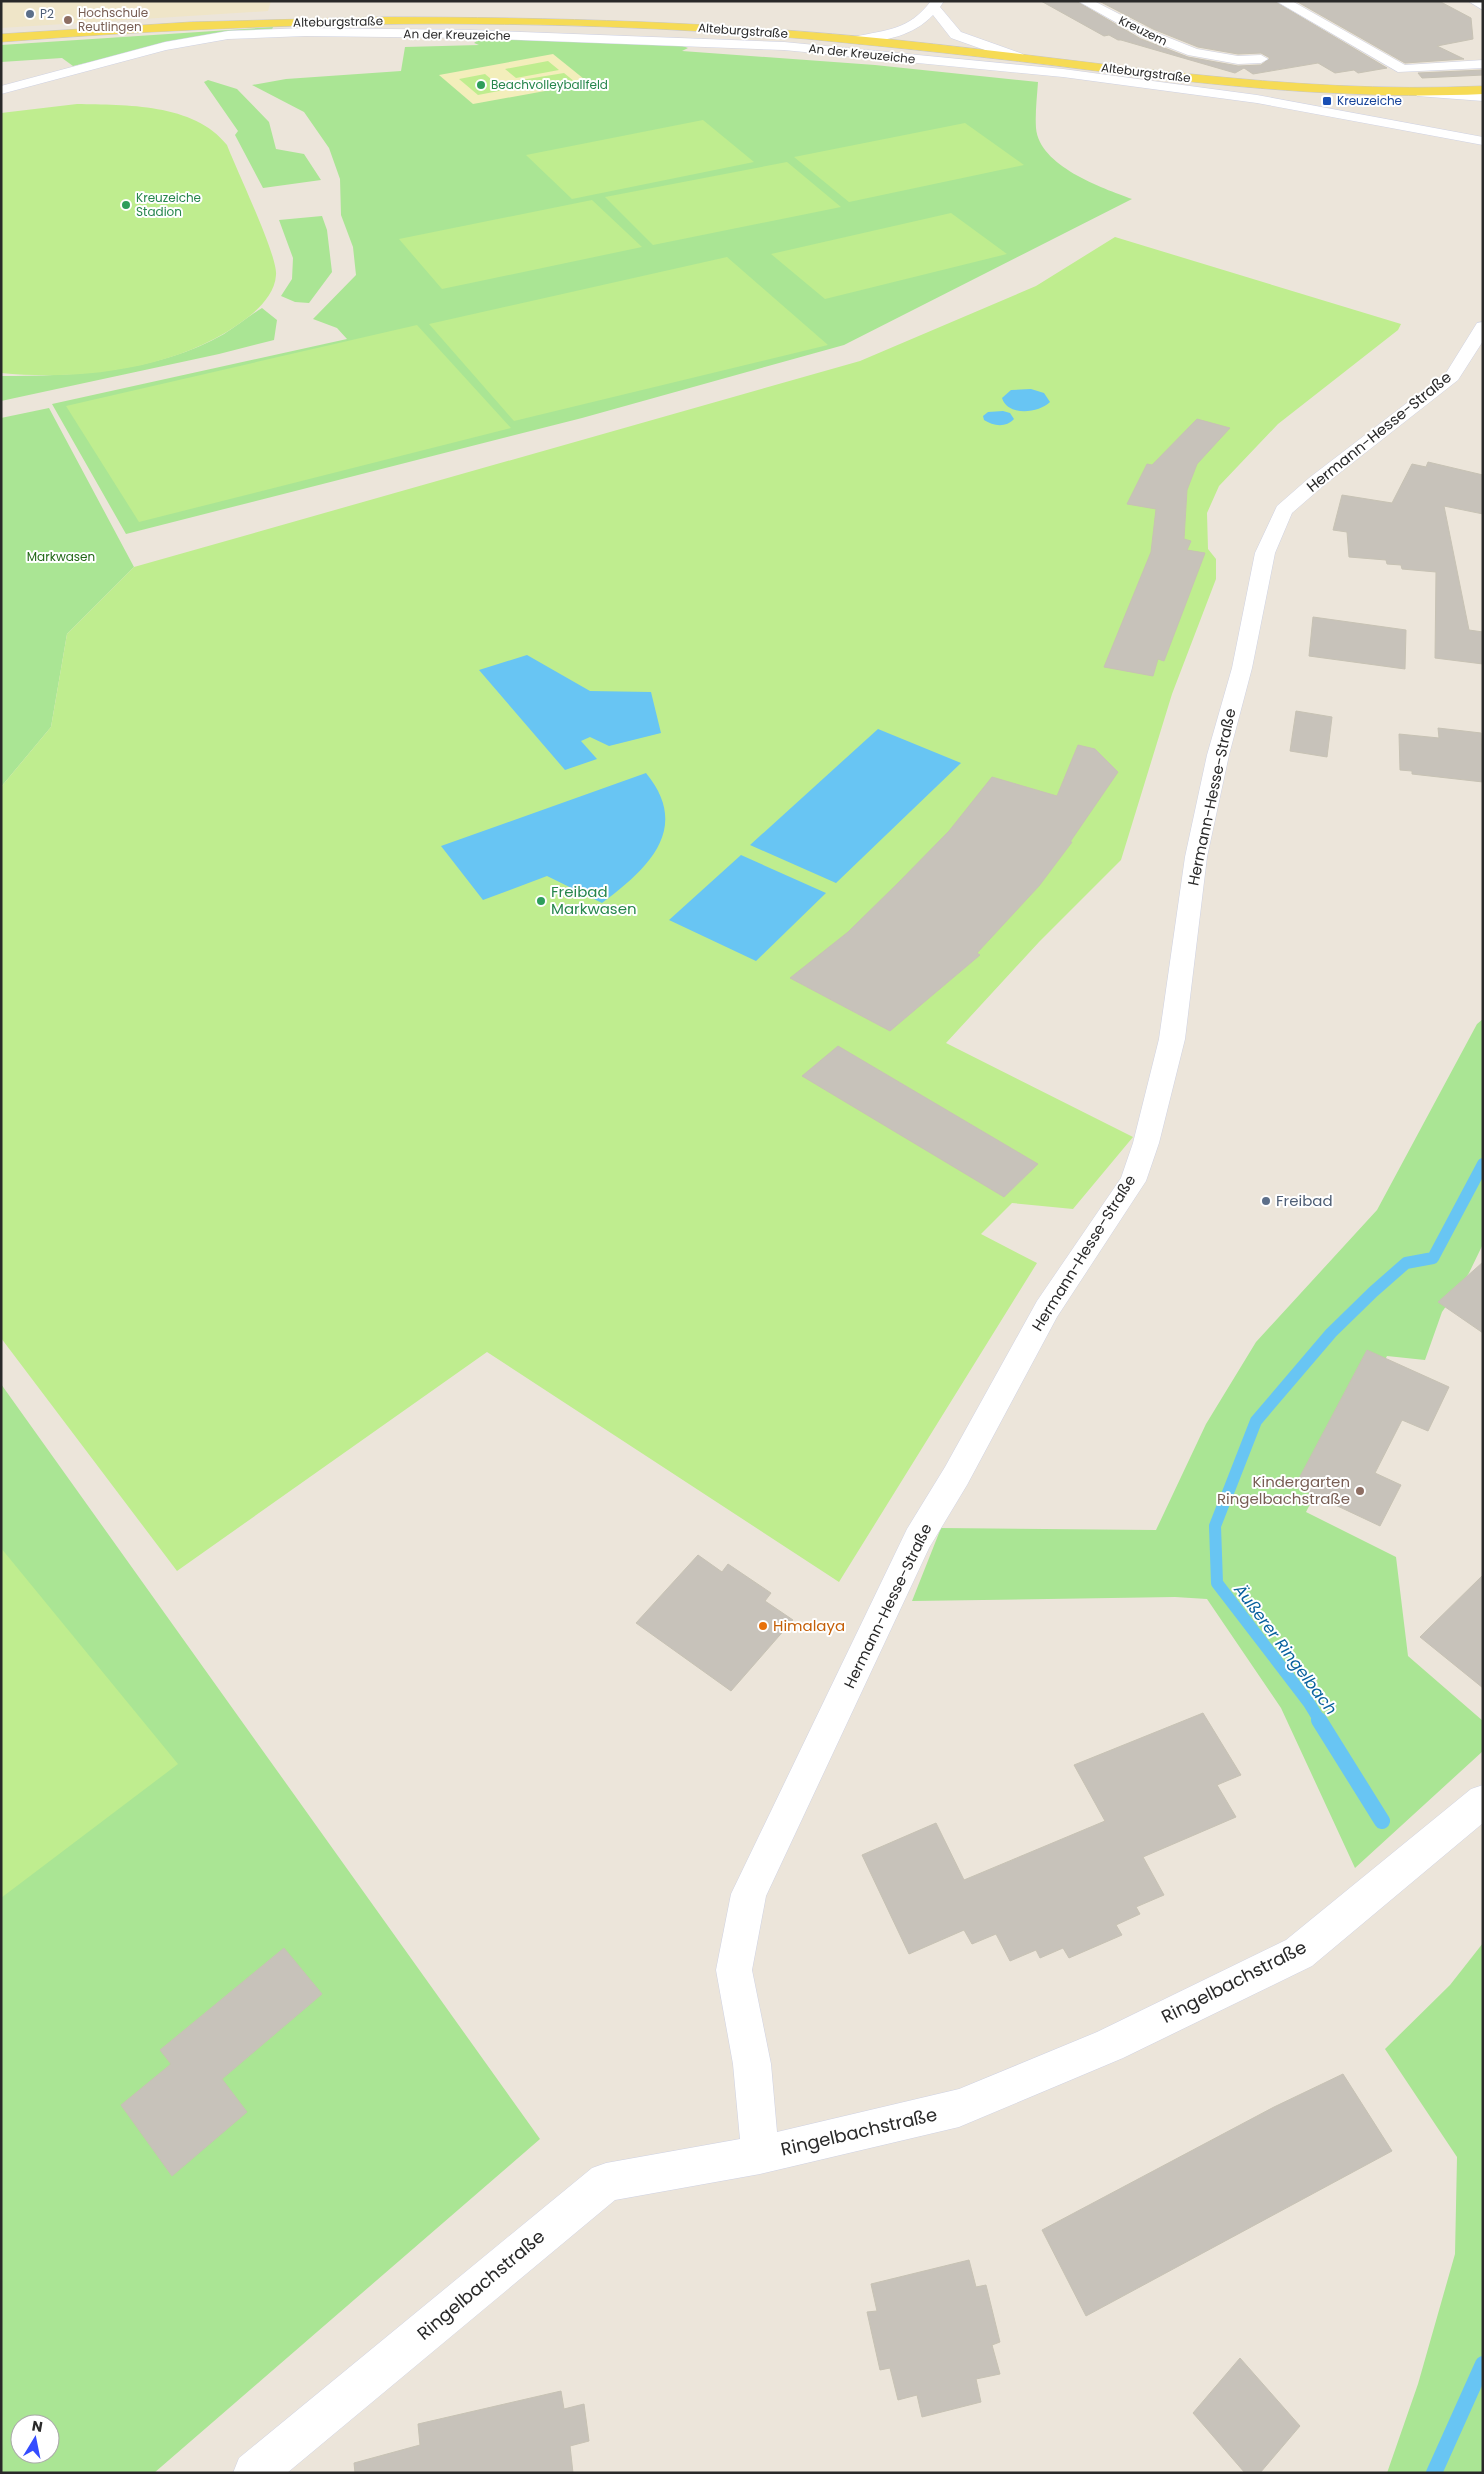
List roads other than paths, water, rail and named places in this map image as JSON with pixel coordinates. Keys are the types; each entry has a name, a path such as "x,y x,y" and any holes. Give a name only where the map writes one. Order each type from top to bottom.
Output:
{"main road":[{"name":"Alteburgstraße","path":"1,38 208,24 474,21 674,26 920,46 1259,86 1350,92 1422,93 1483,90"}],"street":[{"name":"Kreuzem","path":"1084,1 1159,41 1239,62 1261,59"},
{"path":"1282,1 1403,70 1483,64"},
{"path":"1474,1 1483,6"},
{"path":"920,46 913,34 916,26 936,5 956,35 1018,57"},
{"path":"859,40 895,34 916,26"},
{"name":"An der Kreuzeiche","path":"1,90 165,46 228,35 305,32 471,34 784,46 1063,73 1257,99 1483,141"},
{"path":"1422,93 1483,97"},
{"name":"Hermann-Hesse-Straße","path":"760,2156 752,2064 734,1970 749,1894 918,1539 956,1476 1047,1308 1133,1181 1146,1143 1172,1039 1196,857 1218,756 1242,668 1266,553 1284,510 1316,482 1452,376 1483,327"},
{"name":"Ringelbachstraße","path":"254,2473 606,2182 760,2156 959,2108 1110,2045 1299,1953 1483,1800"}],"water":[{"path":"1031,389 1044,393 1050,402 1032,411 1017,411 1005,404 1002,398 1011,390"},
{"path":"1003,411 1010,413 1014,419 1011,422 999,425 991,424 984,420 983,416 988,412"},
{"path":"527,655 590,691 651,692 661,733 609,746 590,737 581,741 597,759 565,770 479,670"},
{"path":"878,729 961,763 836,883 750,845"},
{"path":"646,773 659,793 665,812 664,830 658,846 648,862 619,890 602,903 547,876 483,900 441,846"},
{"path":"741,855 826,893 756,961 669,920"}],"waterway":[{"name":"Äußerer Ringelbach","path":"1320,1721 1309,1703 1217,1583 1215,1526 1256,1421 1331,1333 1373,1292 1406,1263 1433,1258 1483,1164"},
{"name":"Äußerer Ringelbach","path":"1319,1720 1382,1821"},
{"name":"Äußerer Ringelbach","path":"1434,2473 1483,2364"}],"place":[{"name":"P2","path":"30,14"},
{"name":"Hochschule Reutlingen","path":"68,20"},
{"name":"Beachvolleyballfeld","path":"481,85"},
{"name":"Kreuzeiche","path":"1327,101"},
{"name":"Kreuzeiche Stadion","path":"126,205"},
{"name":"Freibad Markwasen","path":"541,901"},
{"name":"Freibad","path":"1266,1201"},
{"name":"Kindergarten Ringelbachstraße","path":"1360,1491"},
{"name":"Himalaya","path":"763,1626"}],"park label":[{"name":"Markwasen","path":"61,557"}]}
